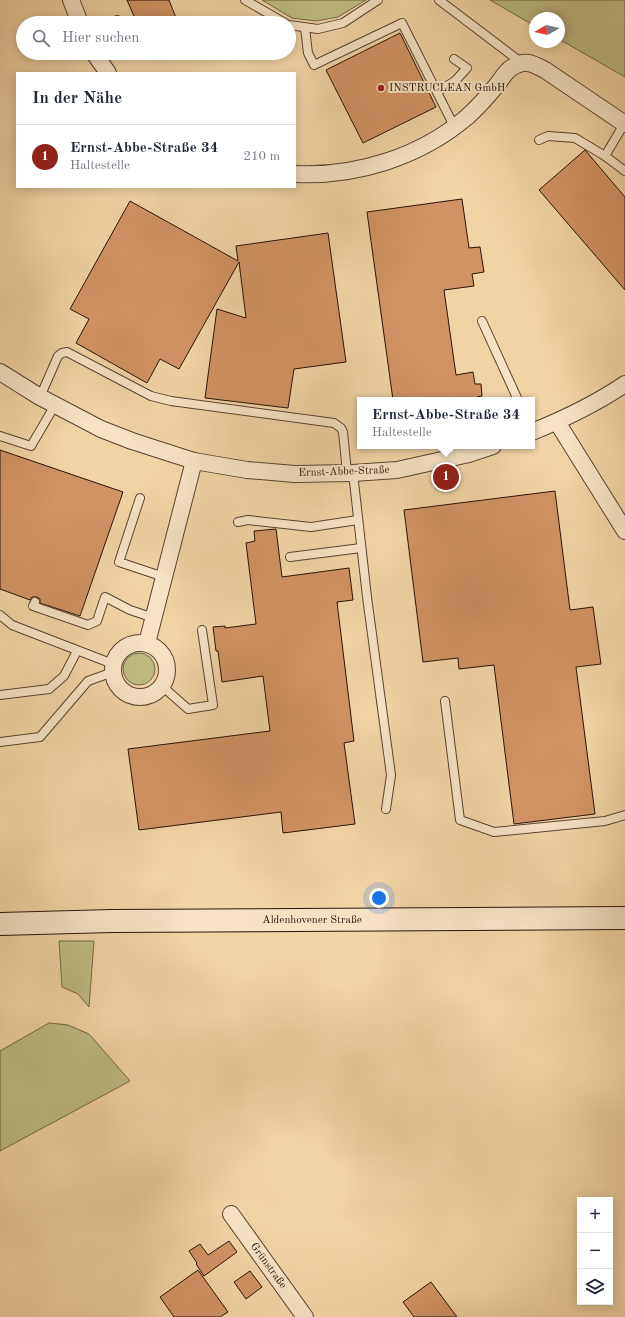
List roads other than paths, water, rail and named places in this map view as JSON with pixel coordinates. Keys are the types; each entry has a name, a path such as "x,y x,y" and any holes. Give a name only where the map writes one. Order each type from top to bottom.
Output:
{"main road":[{"name":"Aldenhovener Straße","path":"0,924 112,921 625,918"}],"street":[{"path":"71,0 77,16"},
{"path":"99,60 107,72"},
{"path":"296,174 311,175 353,171 398,158 434,139 466,117 490,93 509,69 522,63 531,63 545,70 625,124"},
{"name":"Ernst-Abbe-Straße","path":"0,372 55,405 107,431 132,441 194,461 247,470 295,474 397,470 469,454 484,449"},
{"path":"535,431 557,422 625,384"},
{"path":"557,422 625,531"},
{"path":"147,643 194,461"},
{"path":"138,642 147,643 155,647 166,661 166,678 162,686 156,692 148,696 139,697 123,691 117,685 113,668 116,656 122,649 130,644 138,642"},
{"name":"Grünstraße","path":"231,1214 305,1317"}],"lane":[{"path":"245,0 273,16"},
{"path":"296,26 318,29 342,23 378,0"},
{"path":"439,0 522,63"},
{"path":"305,28 308,53 314,65 402,23 454,126"},
{"path":"437,92 455,82 467,68 454,59"},
{"path":"605,156 625,124"},
{"path":"539,140 548,136 575,138 605,156 625,171"},
{"path":"482,320 517,397"},
{"path":"40,397 58,356 67,352 151,396 334,423 341,428 343,432 358,520 391,775 386,809"},
{"path":"0,436 31,446 55,405"},
{"path":"140,498 119,562 164,577"},
{"path":"238,522 248,520 311,527 358,520"},
{"path":"290,558 361,548"},
{"path":"34,602 33,606 88,625 97,621 105,597 130,610 154,618"},
{"path":"0,615 12,625 77,650 113,668"},
{"path":"162,686 188,709 213,705 202,630"},
{"path":"0,695 49,689 64,676 77,650"},
{"path":"0,742 40,737 88,681 113,668"},
{"path":"445,701 460,820 494,832 605,821 625,815"}],"place":[{"name":"INSTRUCLEAN GmbH","path":"381,88"},
{"name":"Ernst-Abbe-Straße 34","path":"446,477"}]}
